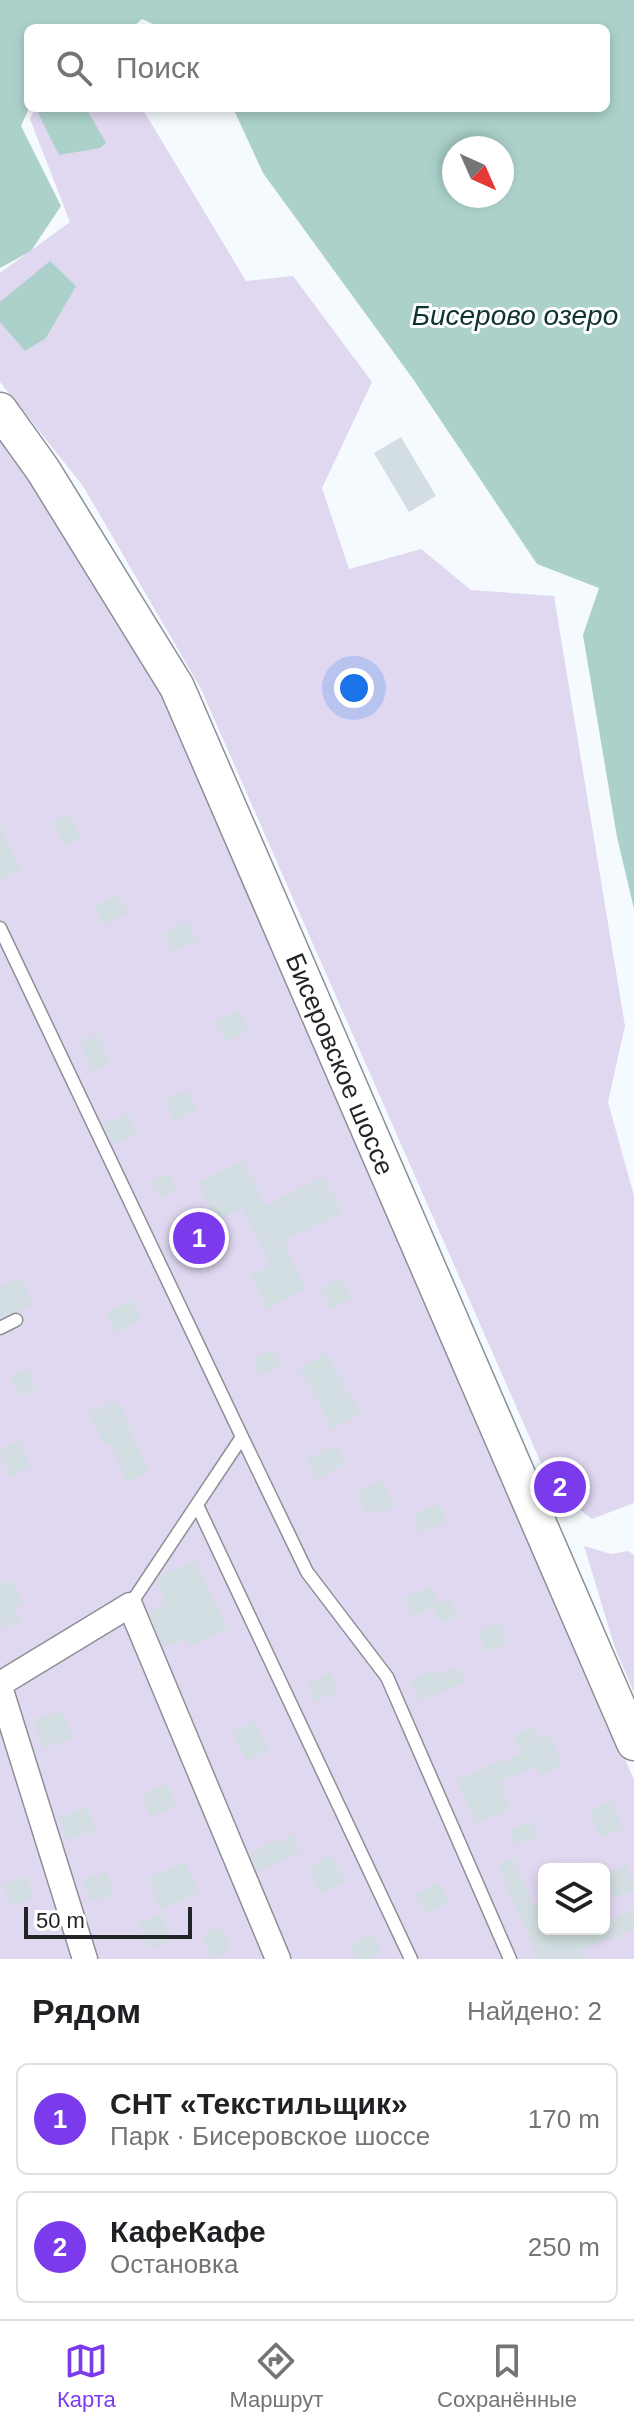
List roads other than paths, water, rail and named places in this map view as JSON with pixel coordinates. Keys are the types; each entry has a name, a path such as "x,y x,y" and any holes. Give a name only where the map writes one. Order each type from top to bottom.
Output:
{"main road":[{"name":"Бисеровское шоссе","path":"0,410 43,470 177,687 634,1743"}],"street":[{"path":"85,1959 0,1686 130,1605 278,1959"}],"lane":[{"path":"0,928 307,1572 387,1677 510,1959"},
{"path":"0,1328 16,1320"},
{"path":"130,1605 242,1437"},
{"path":"197,1505 411,1959"}],"water":[{"name":"Бисерово озеро","path":"0,0 634,0 634,909 617,837 583,635 599,588 537,564 413,379 263,173 235,112 610,112 610,24 153,24 142,19 136,24 24,24 24,112 27,112 21,126 61,206 31,251 0,268"},
{"path":"88,112 106,143 100,148 59,155 38,113"},
{"path":"50,261 76,286 46,338 25,351 0,322 0,302"}],"place":[{"name":"СНТ «Текстильщик»","path":"199,1238"},
{"name":"КафеКафе","path":"560,1487"}]}
